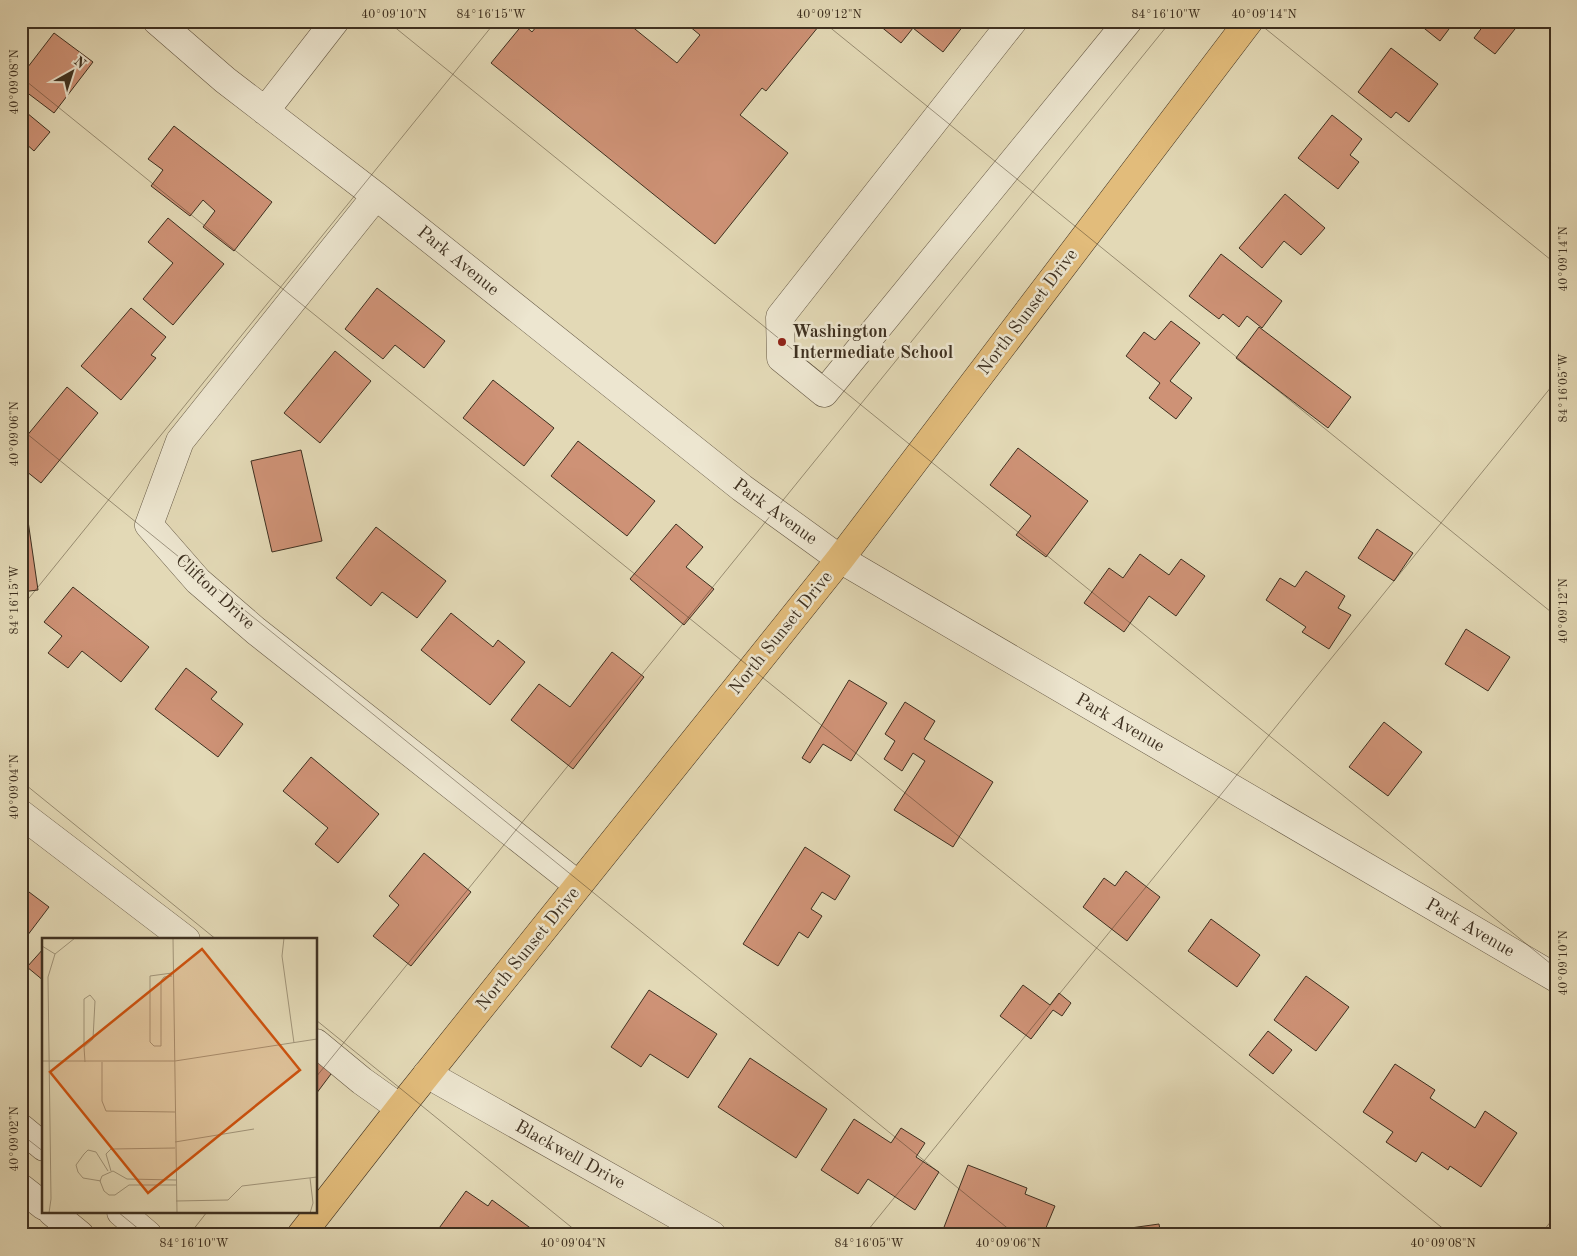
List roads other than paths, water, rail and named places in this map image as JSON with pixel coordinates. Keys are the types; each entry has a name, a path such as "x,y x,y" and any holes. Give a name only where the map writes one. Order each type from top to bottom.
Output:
{"main road":[{"name":"North Sunset Drive","path":"318,1213 427,1074 840,559 1249,21"},
{"name":"North Sunset Drive","path":"301,1235 317,1214"}],"street":[{"name":"Park Avenue","path":"157,21 226,80 376,196 742,488 840,559 1556,978"},
{"path":"265,111 335,21"},
{"path":"1013,21 780,317 781,358 824,392 1128,21"},
{"name":"Clifton Drive","path":"376,196 180,441 149,525 198,581 256,631 578,885"},
{"path":"21,814 183,938"},
{"path":"318,1045 362,1081 400,1108"},
{"name":"Blackwell Drive","path":"427,1074 712,1235"},
{"path":"21,1128 42,1145"},
{"path":"21,1188 42,1204"},
{"path":"54,1214 80,1235"},
{"path":"124,1214 148,1235"}],"place":[{"name":"Washington Intermediate School","path":"782,342"}]}
